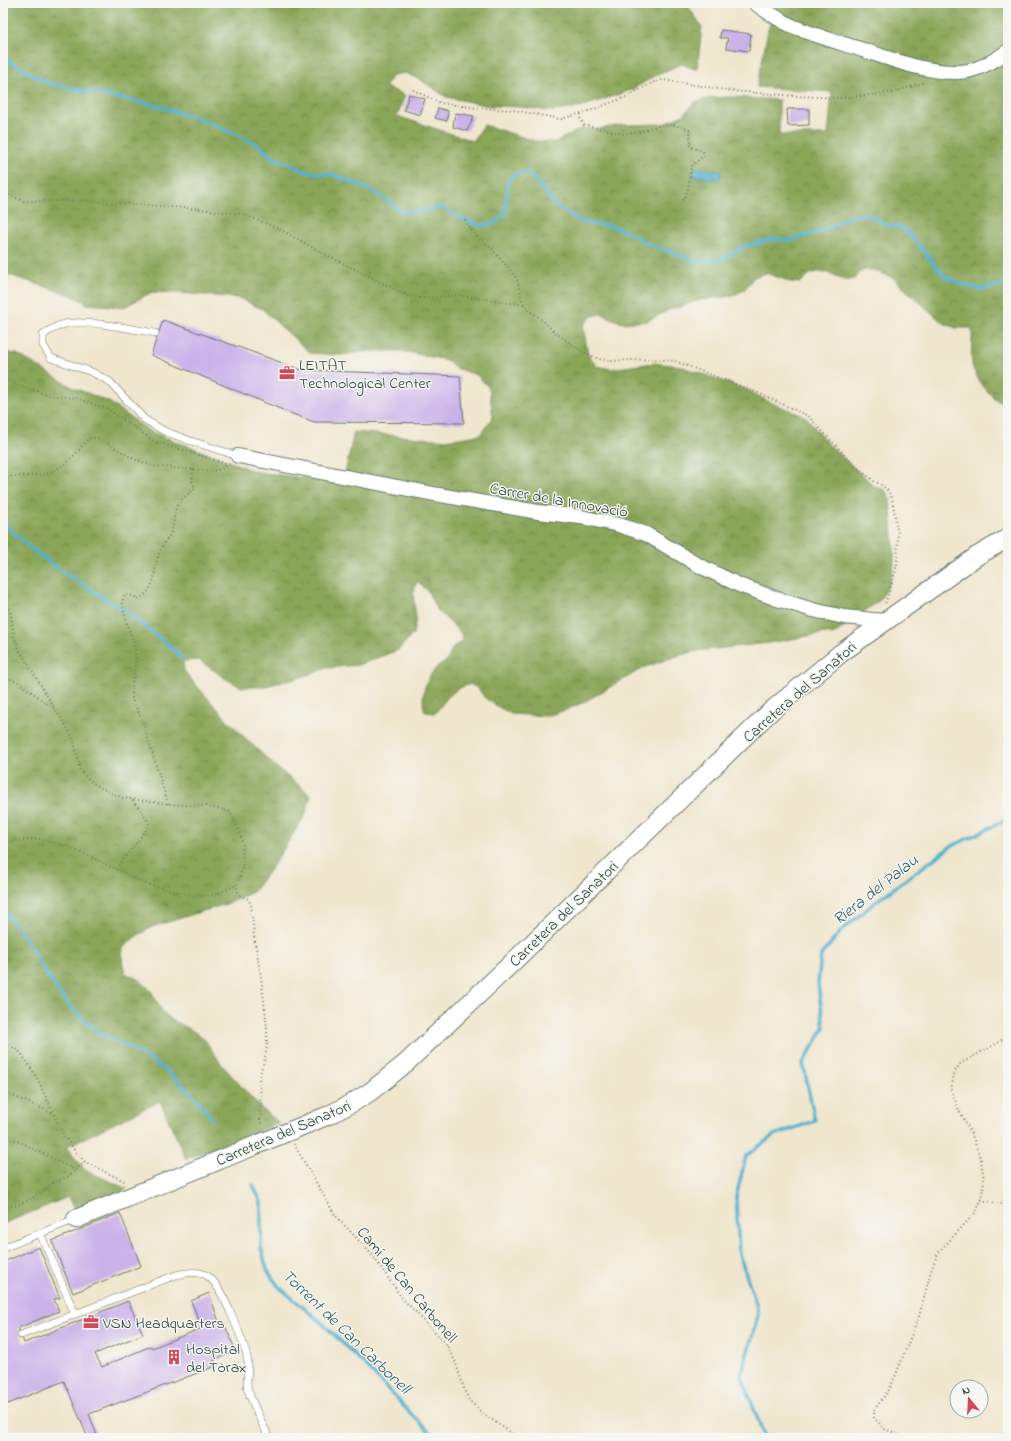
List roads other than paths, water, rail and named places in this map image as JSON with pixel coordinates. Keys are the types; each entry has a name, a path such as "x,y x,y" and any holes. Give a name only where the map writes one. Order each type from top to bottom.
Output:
{"street":[{"path":"755,3 770,14 813,34 898,61 945,72 972,70 1000,57 1008,51"},
{"name":"Carrer de la Innovació","path":"233,460 254,459 434,494 538,512 580,517 619,526 646,534 706,569 739,585 777,600 844,617 885,621"},
{"name":"Carretera del Sanatori","path":"76,1219 329,1115 370,1092 406,1063 513,962 771,711 841,653 977,556 1008,538"}],"lane":[{"path":"155,333 75,322 53,327 43,335 43,345 51,358 92,372 110,382 144,419 164,431 233,460"},
{"path":"3,1248 76,1219"},
{"path":"40,1233 75,1314"},
{"path":"21,1335 176,1275 194,1272 208,1277 217,1285 243,1344 248,1362 248,1389 269,1438"}],"water":[{"path":"694,168 721,171 720,180 693,176"}],"waterway":[{"path":"3,58 48,83 158,106 208,122 255,143 273,157 307,172 334,175 371,190 403,212 442,207 465,220 481,226 494,223 505,214 508,180 516,173 529,173 558,207 582,222 611,226 627,232 647,243 695,261 715,261 731,255 742,247 772,239 791,240 828,229 843,220 861,214 871,216 888,226 902,227 914,239 944,276 961,284 982,289 1008,284"},
{"path":"3,523 33,550 57,568 125,611 170,646 182,658"},
{"name":"Riera del Palau","path":"765,1438 741,1375 758,1316 756,1303 739,1254 736,1197 746,1156 774,1135 815,1121 803,1063 824,1028 818,984 821,955 843,929 879,899 950,847 1008,819"},
{"name":"Torrent de Can Carbonell","path":"3,912 7,914 28,942 47,975 71,1008 100,1034 134,1050 166,1070 192,1094 212,1118"},
{"name":"Torrent de Can Carbonell","path":"253,1185 261,1202 261,1247 267,1270 279,1287 323,1324 371,1371 409,1412 438,1438"}],"place":[{"name":"LEITAT Technological Center","path":"287,373"},
{"name":"VSN Headquarters","path":"91,1322"},
{"name":"Hospital del Tòrax","path":"174,1357"}]}
